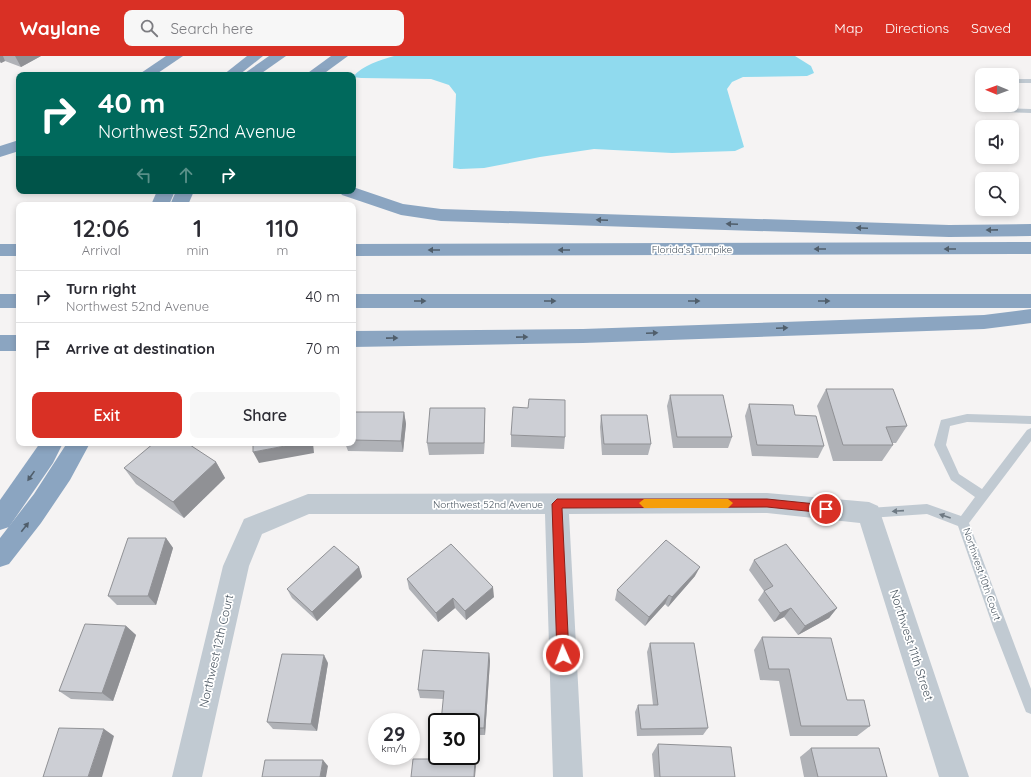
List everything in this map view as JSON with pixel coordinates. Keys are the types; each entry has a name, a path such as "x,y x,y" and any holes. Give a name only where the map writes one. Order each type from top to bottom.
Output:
{"highway":[{"path":"150,72 176,56"},
{"path":"234,72 256,56"},
{"path":"254,72 279,56"},
{"path":"317,72 341,56"},
{"path":"0,152 16,146"},
{"path":"356,194 401,209 441,215 949,231 1031,230"},
{"name":"Florida's Turnpike","path":"356,250 1031,248"},
{"path":"0,250 16,250"},
{"path":"0,301 16,301"},
{"path":"356,301 1031,301"},
{"path":"356,339 583,336 984,322 1031,316"},
{"path":"0,343 16,343"},
{"path":"0,519 45,456 50,446"},
{"path":"0,556 27,525 68,462 76,446"}],"street":[{"name":"Northwest 52nd Avenue","path":"253,527 308,504 767,503 870,513"},
{"path":"557,504 568,777"},
{"name":"Northwest 11th Street","path":"870,513 954,777"},
{"name":"Northwest 12th Court","path":"187,777 236,566 253,527"}],"lane":[{"path":"1019,81 1031,81"},
{"path":"1019,111 1031,111"},
{"path":"983,496 955,477 940,445 946,423 967,418 1031,420"},
{"name":"Northwest 10th Court","path":"1031,433 964,522 1000,627 1031,707"},
{"name":"Northwest 52nd Avenue","path":"870,513 927,509 964,522"}],"water":[{"path":"394,56 795,56 811,66 814,73 807,76 743,77 732,82 727,89 744,147 735,151 672,153 594,149 540,157 484,168 460,169 453,168 456,94 449,85 431,79 356,77 356,74 361,69 378,61"}],"building":[{"path":"826,389 893,389 907,426 886,427 893,445 843,445"},
{"path":"670,395 723,395 732,437 677,437"},
{"path":"529,399 565,400 565,437 511,435 513,407 528,408"},
{"path":"749,404 793,405 795,415 816,416 824,446 757,445"},
{"path":"430,408 485,408 484,443 427,443"},
{"path":"356,412 404,412 401,441 356,440"},
{"path":"601,415 647,415 651,444 604,444"},
{"path":"150,446 192,446 216,462 173,502 124,468"},
{"path":"253,446 285,446 253,452"},
{"path":"128,538 166,538 148,596 108,596"},
{"path":"666,540 700,567 672,597 669,595 649,617 617,590"},
{"path":"451,544 493,587 465,611 453,598 436,613 407,579"},
{"path":"786,544 837,608 805,626 791,608 780,613 764,591 773,586 754,560"},
{"path":"334,546 359,567 312,612 287,589"},
{"path":"85,624 126,626 102,693 59,691"},
{"path":"762,637 831,638 847,700 864,700 870,726 801,726 789,669 769,669"},
{"path":"650,643 694,643 708,728 641,729 638,705 658,705"},
{"path":"423,650 489,653 484,728 480,728 480,713 442,713 444,691 418,690"},
{"path":"282,654 324,655 311,724 267,722"},
{"path":"59,728 104,729 88,777 43,777"},
{"path":"658,744 731,747 735,777 660,777"},
{"path":"811,748 879,748 887,777 818,777"},
{"path":"420,759 428,759 428,765 475,765 474,777 411,777 412,765 420,765"},
{"path":"265,760 323,760 320,777 262,777"}],"slow traffic":[{"path":"644,503 728,503"}],"route":[{"path":"563,655 557,504 767,503 826,509"}]}
